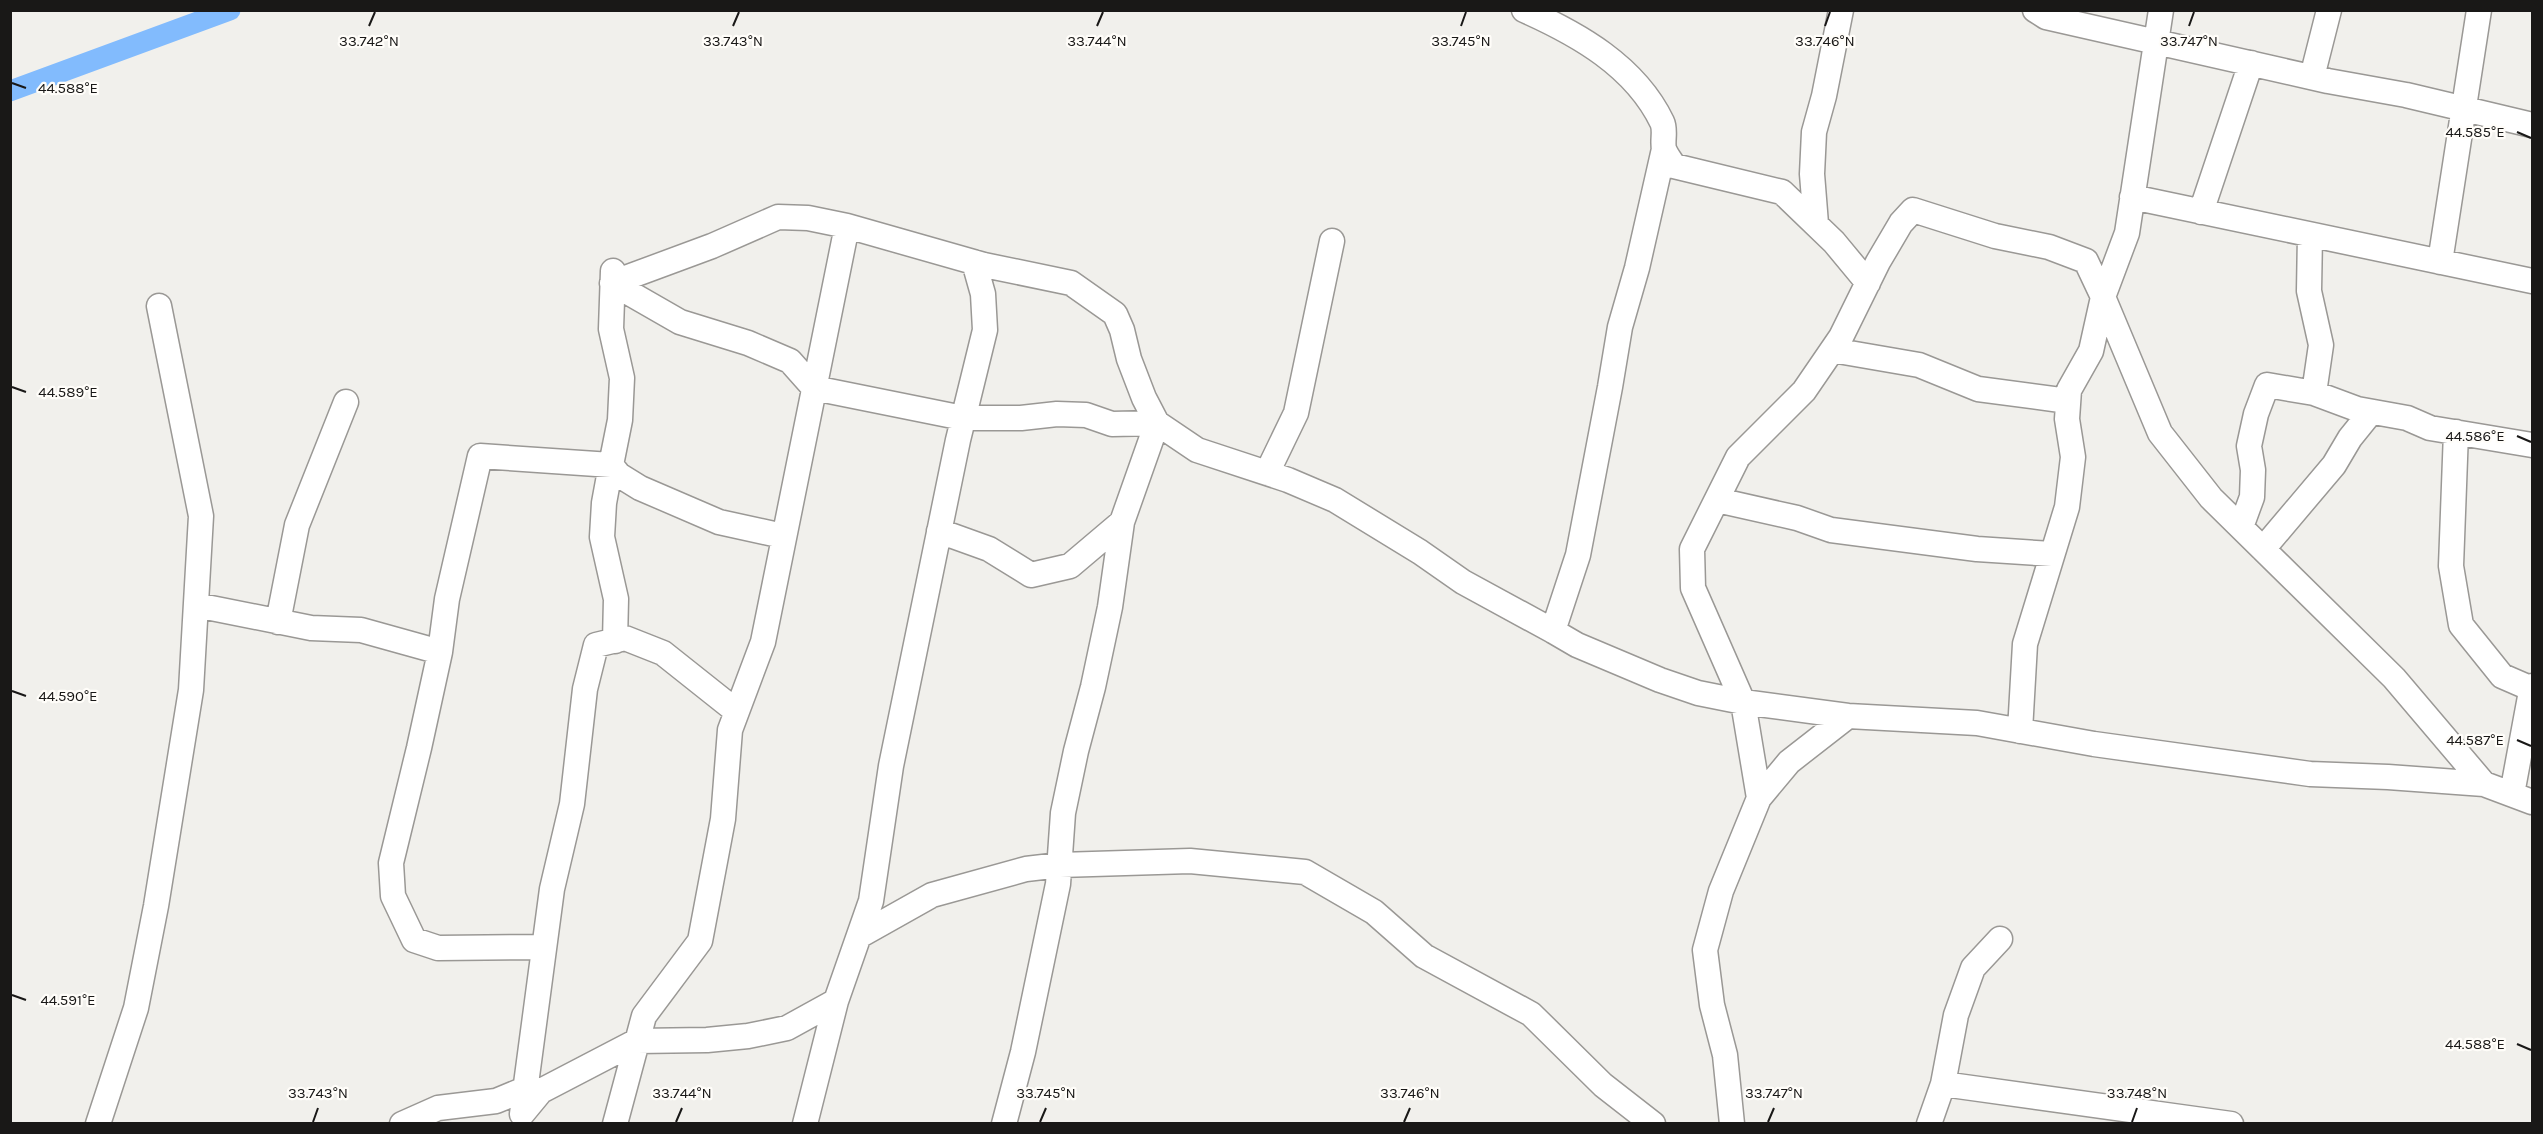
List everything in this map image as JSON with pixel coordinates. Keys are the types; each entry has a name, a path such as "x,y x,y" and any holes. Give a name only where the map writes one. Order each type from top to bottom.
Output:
{"street":[{"path":"1524,10 1576,34 1619,66 1648,99 1663,124 1664,149 1637,268 1620,327 1578,555 1553,632"},
{"path":"1816,224 1812,174 1814,132 1827,85 1840,10"},
{"path":"2035,10 2046,16 2312,77 2406,95 2463,111 2532,126"},
{"path":"2020,731 2025,644 2067,507 2073,457 2067,419 2069,390 2091,351 2103,297 2127,233 2161,10"},
{"path":"2312,77 2329,10"},
{"path":"2440,262 2479,10"},
{"path":"2201,212 2251,63"},
{"path":"1664,149 1674,166 1782,192 1816,224 1868,283"},
{"path":"2132,197 2532,281"},
{"path":"1759,798 1743,702 1693,588 1692,549 1738,457 1804,391 1841,337 1902,223 1913,210 1964,224 1995,236 2049,247 2086,261 2160,433 2211,498 2394,678 2484,784"},
{"path":"613,276 712,246 778,218 808,218 847,226 974,262 1071,283 1115,314 1122,330 1129,359 1156,423 1197,450 1267,473 1335,500 1420,552 1463,582 1577,645 1660,680 1698,693 1743,702 1848,716 1977,723 2094,744 2310,774 2484,784 2522,798 2532,688 2502,676 2461,625 2451,566 2456,432"},
{"path":"615,1124 644,1016 700,941 723,819 730,729 763,642 847,226"},
{"path":"2310,235 2309,291 2321,345 2314,393"},
{"path":"1267,473 1296,413 1332,241"},
{"path":"806,1124 836,1001 871,901 891,766 963,418 985,330 983,294 974,262"},
{"path":"613,276 680,322 748,343 790,361 814,388 963,418 1021,418 1057,414 1086,415 1112,424 1156,423"},
{"path":"613,276 611,329 622,378 620,420 604,503 602,537 616,600 615,641"},
{"path":"98,1124 136,1008 156,906 191,690 201,516 159,306"},
{"path":"1832,350 1919,365 1978,389 2068,401"},
{"path":"2241,527 2252,497 2253,470 2249,446 2256,414 2267,385 2314,393 2371,412 2407,418 2430,428 2532,445"},
{"path":"278,622 297,525 346,402"},
{"path":"2263,549 2334,465 2350,438 2371,412"},
{"path":"1004,1124 1026,1041 1058,884 1063,813 1110,607 1122,522 1156,423"},
{"path":"543,947 438,948 414,940 393,896 391,863 440,652 447,599 480,456 611,465 619,475 640,488 719,522 783,536"},
{"path":"1716,500 1797,518 1831,530 1977,549 2052,554"},
{"path":"939,531 989,549 1031,575 1070,566 1122,522"},
{"path":"196,605 311,628 361,630 440,652"},
{"path":"520,1119 533,1090 543,947 552,889 572,804 585,689 597,645 625,638 663,653 736,711"},
{"path":"1732,1124 1725,1055 1712,1005 1705,950 1721,891 1759,798 1789,762 1848,716"},
{"path":"859,936 932,895 1026,869 1060,865 1190,861 1305,872 1374,912 1424,956 1531,1014 1603,1085 1653,1124"},
{"path":"1929,1124 1943,1084 1956,1016 1973,968 2000,939"},
{"path":"402,1124 438,1108 496,1101 533,1090 638,1041 707,1040 748,1036 787,1028 836,1001"},
{"path":"1943,1084 2231,1124"}],"waterway":[{"path":"10,91 230,10"}]}
